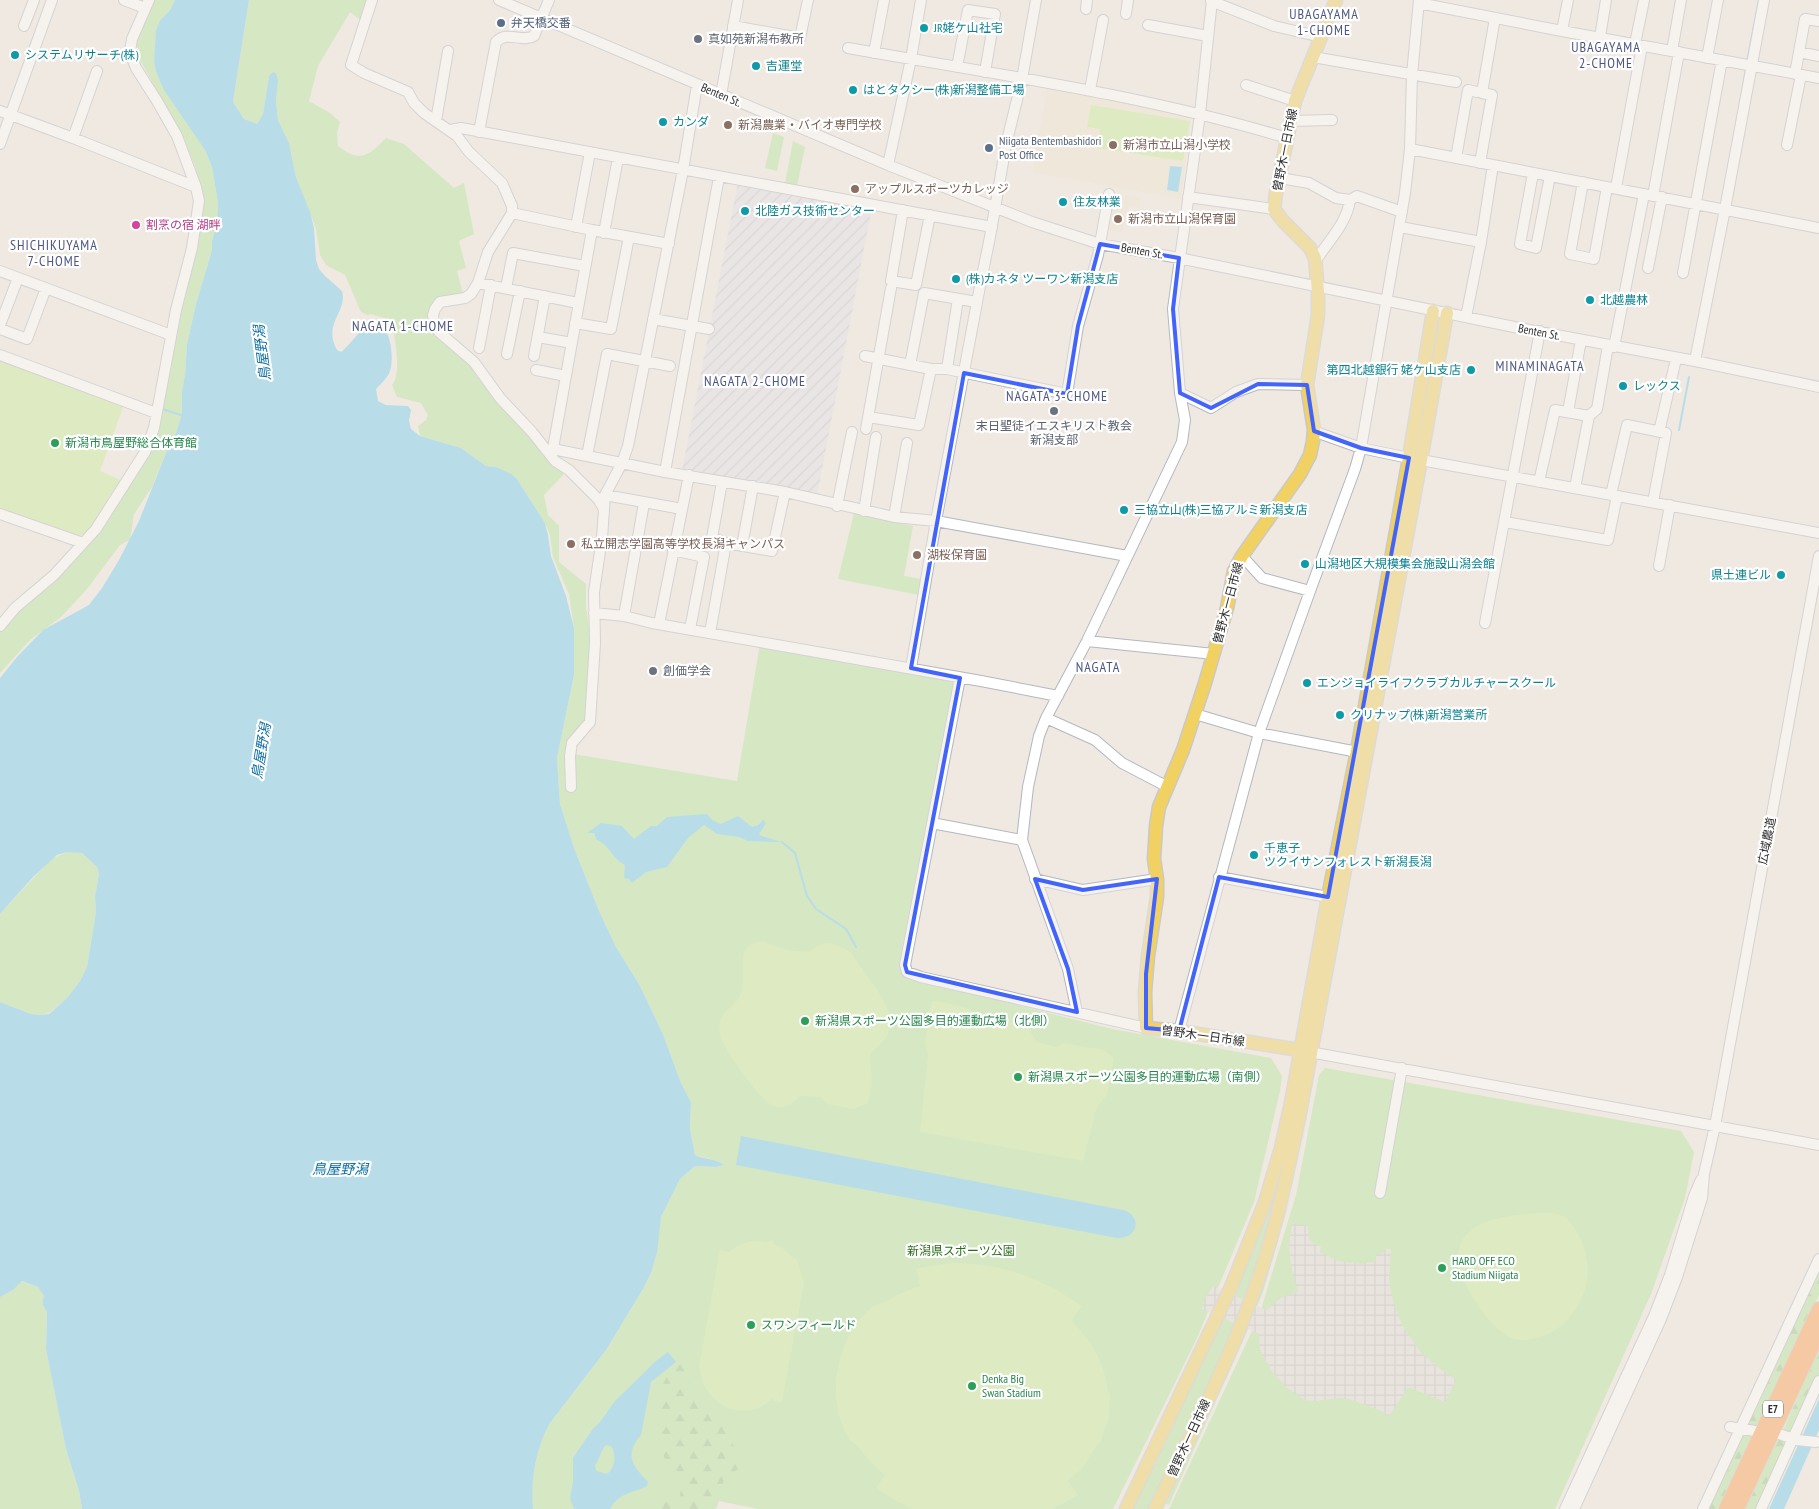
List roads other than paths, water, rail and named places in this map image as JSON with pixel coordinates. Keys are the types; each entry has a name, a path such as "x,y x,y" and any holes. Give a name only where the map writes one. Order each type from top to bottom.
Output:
{"highway":[{"name":"E7","path":"1726,1509 1819,1309"},
{"name":"E7","path":"1737,1509 1819,1332"}],"main road":[{"name":"曽野木一日市線","path":"1306,1052 1179,1031 1146,1028 1146,974 1156,912 1157,879 1154,859 1159,807 1166,786 1183,750 1195,714 1227,608 1234,571 1242,556 1300,474 1310,455 1313,440 1307,385 1318,315 1315,258 1310,248 1283,221 1274,209 1295,101 1336,0"},
{"name":"曽野木一日市線","path":"1415,458 1433,311"},
{"name":"曽野木一日市線","path":"1155,1509 1238,1333 1266,1255 1279,1208 1415,458 1447,313"},
{"name":"曽野木一日市線","path":"1126,1509 1215,1323 1265,1202 1306,1052 1328,897 1362,752"}],"street":[{"path":"24,26 34,0"},
{"path":"0,144 52,0"},
{"path":"0,626 15,608 54,575 96,529 145,452 154,428 171,335 196,226 199,201 196,187 177,136 136,68 130,51 132,39 147,4 124,0"},
{"path":"372,0 351,65 408,92 414,103 424,113 457,136 469,152 502,183 512,206 512,214 488,252 478,282 471,294 465,298 440,302 433,315 434,324 439,332 474,362 500,398 551,451 555,461 568,470 598,499 604,510"},
{"name":"Benten St.","path":"499,0 888,165 1032,222 1100,244 1180,258 1433,311 1676,359 1695,361 1819,387"},
{"path":"479,132 496,42 507,36 531,38 536,34 549,0"},
{"path":"721,95 738,0"},
{"path":"733,26 800,38 808,0"},
{"path":"874,53 884,0"},
{"path":"888,165 911,59 921,0"},
{"path":"911,668 936,521 996,208 1006,145 1022,79 1036,0"},
{"path":"1126,14 1128,0"},
{"path":"1562,31 1568,0"},
{"path":"1600,37 1606,0"},
{"path":"1583,182 1570,254 1594,259 1611,188 1639,45 1644,0"},
{"path":"1648,268 1653,196 1676,52 1681,0"},
{"path":"1707,58 1718,0"},
{"path":"1695,361 1748,64 1764,0"},
{"path":"1077,1012 1068,969 1022,840 1028,787 1039,736 1046,718 1086,641 1182,442 1185,420 1180,393 1173,309 1200,114 1212,1 1274,26 1321,36"},
{"path":"1179,1031 1259,733 1361,448 1402,212 1410,149 1412,75 1419,1 1562,31 1819,78"},
{"path":"957,68 968,10 995,14 984,72"},
{"path":"1480,163 1492,95 1482,93 1495,18"},
{"path":"1787,145 1805,19 1819,21"},
{"path":"1090,90 1102,20"},
{"path":"1148,25 1208,36"},
{"path":"848,48 1090,90 1200,114 1287,138"},
{"path":"436,121 448,51"},
{"path":"1799,52 1819,56"},
{"path":"1313,57 1456,82"},
{"path":"1683,273 1722,60"},
{"path":"73,138 97,71"},
{"path":"571,787 570,756 572,743 590,722 595,643 594,592 602,538 605,495 622,463 628,446 669,244 697,85"},
{"path":"1246,85 1295,101"},
{"path":"1456,158 1468,90 1477,92"},
{"path":"0,111 196,187"},
{"path":"1290,120 1332,120"},
{"path":"450,130 461,128 992,227"},
{"path":"1410,149 1819,228"},
{"path":"576,227 590,152"},
{"path":"604,233 618,158"},
{"path":"1466,317 1481,242 1493,165"},
{"path":"1533,173 1520,244 1536,248 1550,176"},
{"path":"665,472 719,176"},
{"path":"1280,178 1309,183 1336,198 1350,200 1357,196 1402,212"},
{"path":"865,356 964,373 1067,394 1078,326 1100,244 1109,194"},
{"path":"1575,488 1589,416 1597,409 1611,346 1653,196"},
{"path":"1188,197 1274,209"},
{"path":"1315,258 1319,256 1343,223 1349,210 1350,200"},
{"path":"903,210 891,282 916,286 930,215"},
{"path":"512,214 669,244"},
{"path":"1400,227 1481,242"},
{"path":"551,451 592,230"},
{"path":"575,323 611,330 629,237"},
{"path":"506,288 513,253 584,266"},
{"path":"0,271 171,335"},
{"path":"0,325 18,278"},
{"path":"478,282 578,303"},
{"path":"479,348 491,285"},
{"path":"0,329 27,339 46,288"},
{"path":"866,429 891,288"},
{"path":"507,354 520,291"},
{"path":"910,365 924,293 977,302"},
{"path":"534,356 545,296"},
{"path":"947,370 958,300"},
{"path":"653,319 709,329"},
{"path":"1485,623 1540,331"},
{"path":"538,337 572,343"},
{"path":"1568,412 1582,340"},
{"path":"587,456 607,354 670,366"},
{"path":"0,355 156,410"},
{"path":"1659,432 1676,359"},
{"path":"868,416 919,425 931,368"},
{"path":"536,370 566,376"},
{"path":"1180,393 1211,408 1236,392 1258,384 1307,385"},
{"path":"1539,482 1555,410 1589,416"},
{"path":"1505,522 1608,540 1627,425 1666,433 1653,502"},
{"path":"1313,431 1361,448 1819,533"},
{"path":"837,506 852,432"},
{"path":"864,511 876,437"},
{"path":"894,517 907,443"},
{"path":"551,451 785,492 837,506 894,517 936,521 1127,556"},
{"path":"659,624 689,475"},
{"path":"722,482 712,538 726,543 772,551 785,492"},
{"path":"742,546 753,486"},
{"path":"605,495 682,509"},
{"path":"624,616 644,503"},
{"path":"1659,566 1670,505"},
{"path":"0,514 83,543"},
{"path":"710,633 726,543"},
{"path":"673,550 704,557 690,629"},
{"path":"1242,556 1262,578 1310,591"},
{"name":"広域農道","path":"1704,1174 1715,1126 1819,556"},
{"path":"594,613 624,616 659,624 1058,696"},
{"path":"1086,641 1214,654"},
{"path":"960,678 905,965 907,972 921,977 1146,1028"},
{"path":"1195,714 1259,733 1362,752"},
{"path":"1046,718 1095,740 1122,763 1166,786"},
{"path":"937,824 1022,840"},
{"path":"1220,877 1328,897"},
{"path":"1035,879 1083,890 1157,879"},
{"path":"1306,1052 1402,1068 1819,1146"},
{"path":"1380,1193 1402,1068"},
{"path":"1565,1509 1654,1316 1675,1260 1694,1196 1704,1174"},
{"path":"1574,1509 1661,1319 1677,1277 1702,1198 1704,1174"},
{"path":"1703,1509 1819,1260"},
{"path":"1761,1509 1795,1439 1819,1381"},
{"path":"1730,1426 1756,1431"},
{"path":"1779,1434 1795,1439 1816,1442"}],"water":[{"name":"鳥屋野潟","path":"175,0 249,0 233,102 244,119 257,124 263,114 269,76 273,72 276,73 278,81 276,102 278,120 289,143 296,177 310,212 314,228 316,260 319,269 342,291 342,305 332,332 337,350 341,352 345,349 360,332 369,326 380,326 385,330 390,343 392,358 388,376 376,389 378,401 386,405 408,406 411,410 409,421 411,429 420,436 461,448 486,466 496,467 511,474 517,479 545,523 551,556 566,596 574,628 574,675 557,758 560,804 574,848 599,911 616,947 639,984 662,1032 681,1083 691,1102 690,1129 695,1155 718,1161 724,1165 716,1167 695,1166 680,1179 661,1217 657,1252 651,1273 643,1289 606,1350 550,1423 545,1433 535,1465 533,1509 82,1509 79,1491 66,1449 46,1349 47,1312 43,1304 44,1296 38,1287 22,1281 13,1290 0,1297 0,1002 31,1014 41,1015 49,1014 67,998 80,981 87,967 96,912 95,896 99,874 97,867 82,853 67,852 57,855 34,876 0,914 0,678 43,630 89,605 102,588 139,521 170,443 176,433 182,414 182,391 187,344 196,304 212,250 218,203 212,167 205,150 164,90 154,62 156,30 161,19 170,10"},
{"path":"1170,166 1182,167 1178,192 1167,190"},
{"path":"707,814 712,820 721,824 738,816 752,827 758,825 763,820 766,823 759,834 782,842 748,841 739,837 717,834 704,825 688,838 667,867 646,872 632,883 629,879 624,878 625,865 605,845 597,840 594,833 587,833 601,823 622,826 634,839 651,826 657,826 667,817"},
{"path":"741,1136 1123,1210 1133,1217 1135,1227 1130,1235 1117,1238 736,1165"},
{"path":"668,1352 676,1362 651,1382 641,1435 633,1448 632,1460 648,1482 647,1486 622,1496 610,1509 574,1509 570,1498 573,1482 573,1458 615,1401 656,1361","holes":["606,1445 611,1446 614,1457 612,1468 607,1474 596,1471 595,1465 602,1450"]},
{"path":"1819,1399 1819,1430 1784,1509 1769,1509"}],"waterway":[{"path":"1747,62 1759,0"},
{"path":"1739,109 1746,69"},
{"path":"1679,430 1689,377"},
{"path":"162,409 184,416"},
{"path":"782,842 795,853 807,896 816,909 846,929 856,947"}],"place":[{"name":"弁天橋交番","path":"501,23"},
{"name":"JR姥ケ山社宅","path":"924,28"},
{"name":"真如苑新潟布教所","path":"698,39"},
{"name":"システムリサーチ(株)","path":"15,55"},
{"name":"吉運堂","path":"756,66"},
{"name":"はとタクシー(株)新潟整備工場","path":"853,90"},
{"name":"カンダ","path":"663,122"},
{"name":"新潟農業・バイオ専門学校","path":"728,125"},
{"name":"新潟市立山潟小学校","path":"1113,145"},
{"name":"Niigata Bentembashidori Post Office","path":"989,148"},
{"name":"アップルスポーツカレッジ","path":"855,189"},
{"name":"住友林業","path":"1063,202"},
{"name":"北陸ガス技術センター","path":"745,211"},
{"name":"新潟市立山潟保育園","path":"1118,219"},
{"name":"割烹の宿 湖畔","path":"136,225"},
{"name":"(株)カネタ ツーワン新潟支店","path":"956,279"},
{"name":"北越農林","path":"1590,300"},
{"name":"第四北越銀行 姥ケ山支店","path":"1471,370"},
{"name":"レックス","path":"1623,386"},
{"name":"末日聖徒イエスキリスト教会 新潟支部","path":"1054,411"},
{"name":"新潟市鳥屋野総合体育館","path":"55,443"},
{"name":"三協立山(株)三協アルミ新潟支店","path":"1124,510"},
{"name":"私立開志学園高等学校長潟キャンパス","path":"571,544"},
{"name":"湖桜保育園","path":"917,555"},
{"name":"山潟地区大規模集会施設山潟会館","path":"1305,564"},
{"name":"県土連ビル","path":"1781,575"},
{"name":"創価学会","path":"653,671"},
{"name":"エンジョイライフクラブカルチャースクール","path":"1307,683"},
{"name":"クリナップ(株)新潟営業所","path":"1340,715"},
{"name":"千恵子 ツクイサンフォレスト新潟長潟","path":"1254,855"},
{"name":"新潟県スポーツ公園多目的運動広場（北側）","path":"805,1021"},
{"name":"新潟県スポーツ公園多目的運動広場（南側）","path":"1018,1077"},
{"name":"HARD OFF ECO Stadium Niigata","path":"1442,1268"},
{"name":"スワンフィールド","path":"751,1325"},
{"name":"Denka Big Swan Stadium","path":"972,1386"}],"district":[{"name":"UBAGAYAMA 1-CHOME","path":"1324,22"},
{"name":"UBAGAYAMA 2-CHOME","path":"1606,56"},
{"name":"SHICHIKUYAMA 7-CHOME","path":"54,254"},
{"name":"NAGATA 1-CHOME","path":"403,326"},
{"name":"MINAMINAGATA","path":"1540,366"},
{"name":"NAGATA 2-CHOME","path":"755,381"},
{"name":"NAGATA 3-CHOME","path":"1057,396"},
{"name":"NAGATA","path":"1098,667"}],"park label":[{"name":"新潟県スポーツ公園","path":"961,1251"}]}
